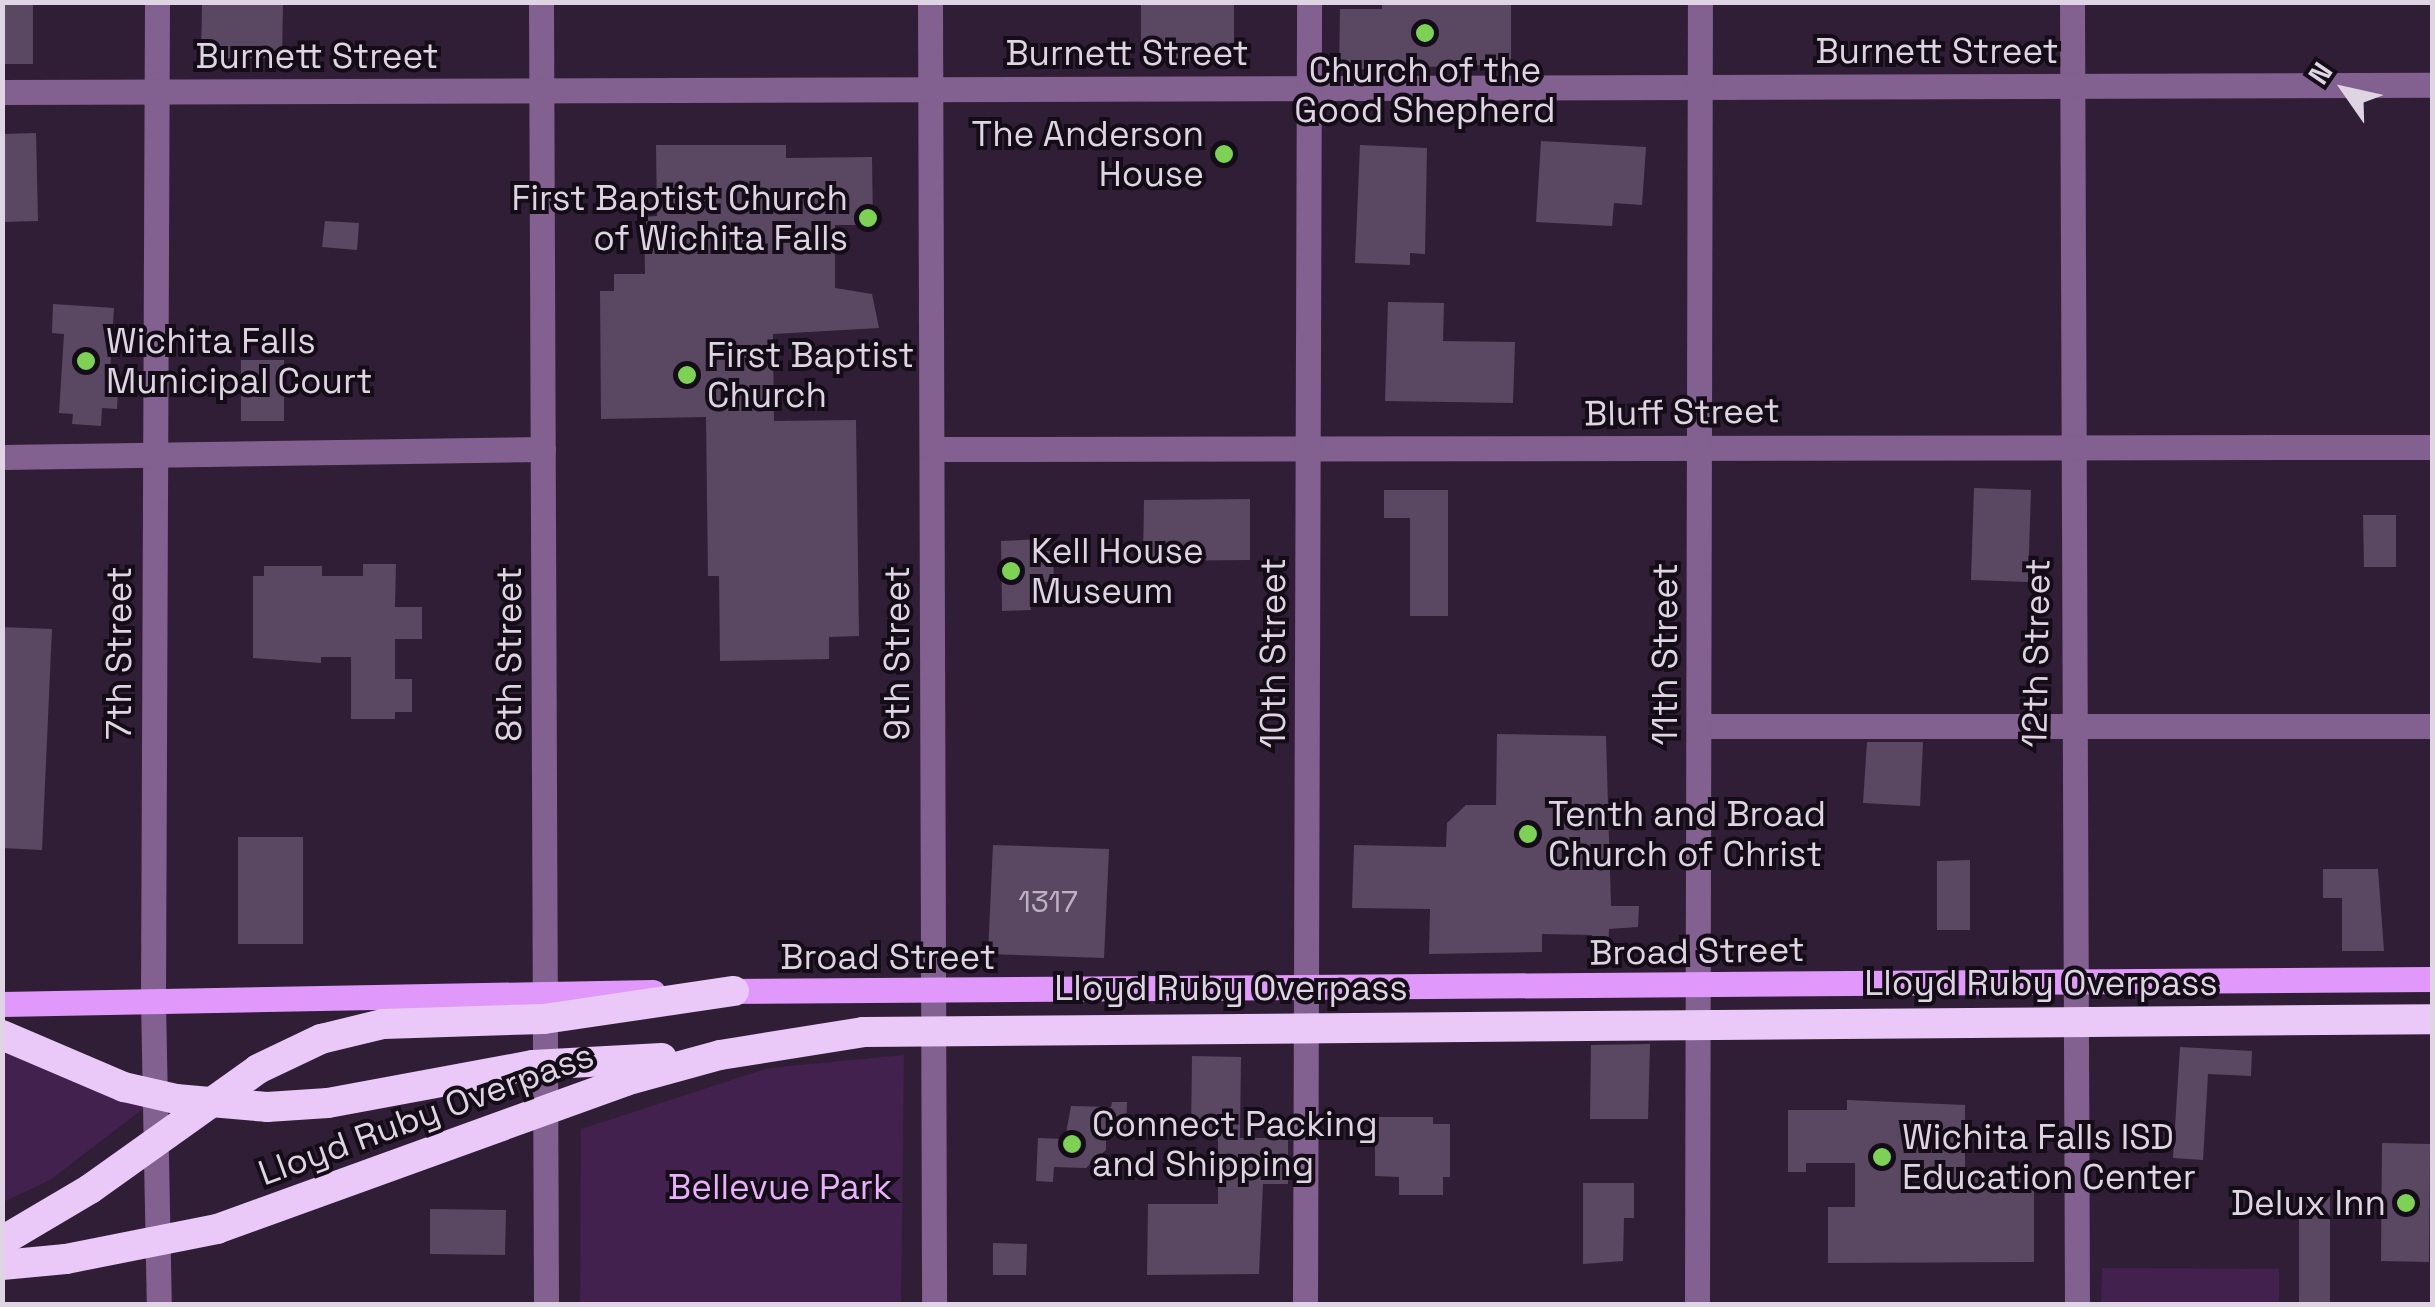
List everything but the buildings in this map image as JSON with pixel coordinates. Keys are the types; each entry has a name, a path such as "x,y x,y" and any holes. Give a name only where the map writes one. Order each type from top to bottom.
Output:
{"highway":[{"path":"2,1241 90,1189 258,1069 320,1039 383,1024 734,991"},
{"name":"Lloyd Ruby Overpass","path":"2,1265 66,1259 218,1230 538,1111 720,1055 863,1032 976,1026 2432,1019"},
{"path":"2,1035 124,1086 176,1099 266,1107 328,1104 533,1065 720,1055"}],"main road":[{"name":"Broad Street","path":"734,991 934,993 2432,979"},
{"path":"2,1004 153,1001 544,1006"}],"street":[{"name":"7th Street","path":"157,2 153,1001 159,1304"},
{"name":"8th Street","path":"542,2 546,1304"},
{"name":"9th Street","path":"930,2 934,1304"},
{"name":"10th Street","path":"1305,1304 1309,2"},
{"name":"11th Street","path":"1697,1304 1700,2"},
{"name":"12th Street","path":"2072,2 2070,729 2076,1304"},
{"name":"Burnett Street","path":"2,92 2432,85"},
{"name":"Bluff Street","path":"932,449 1700,444 2432,447"},
{"path":"2,457 543,449"},
{"path":"1701,726 2432,726"}],"green space":[{"path":"2,1042 148,1105 50,1180 3,1202"},
{"name":"Bellevue Park","path":"904,1055 901,1304 580,1304 581,1129 769,1068"},
{"path":"2102,1268 2279,1269 2279,1304 2101,1304"}],"place":[{"name":"Church of the Good Shepherd","path":"1425,33"},
{"name":"The Anderson House","path":"1224,154"},
{"name":"First Baptist Church of Wichita Falls","path":"868,218"},
{"name":"Wichita Falls Municipal Court","path":"86,361"},
{"name":"First Baptist Church","path":"687,375"},
{"name":"Kell House Museum","path":"1011,571"},
{"name":"Tenth and Broad Church of Christ","path":"1528,834"},
{"name":"Connect Packing and Shipping","path":"1072,1144"},
{"name":"Wichita Falls ISD Education Center","path":"1882,1157"},
{"name":"Delux Inn","path":"2406,1203"}]}
